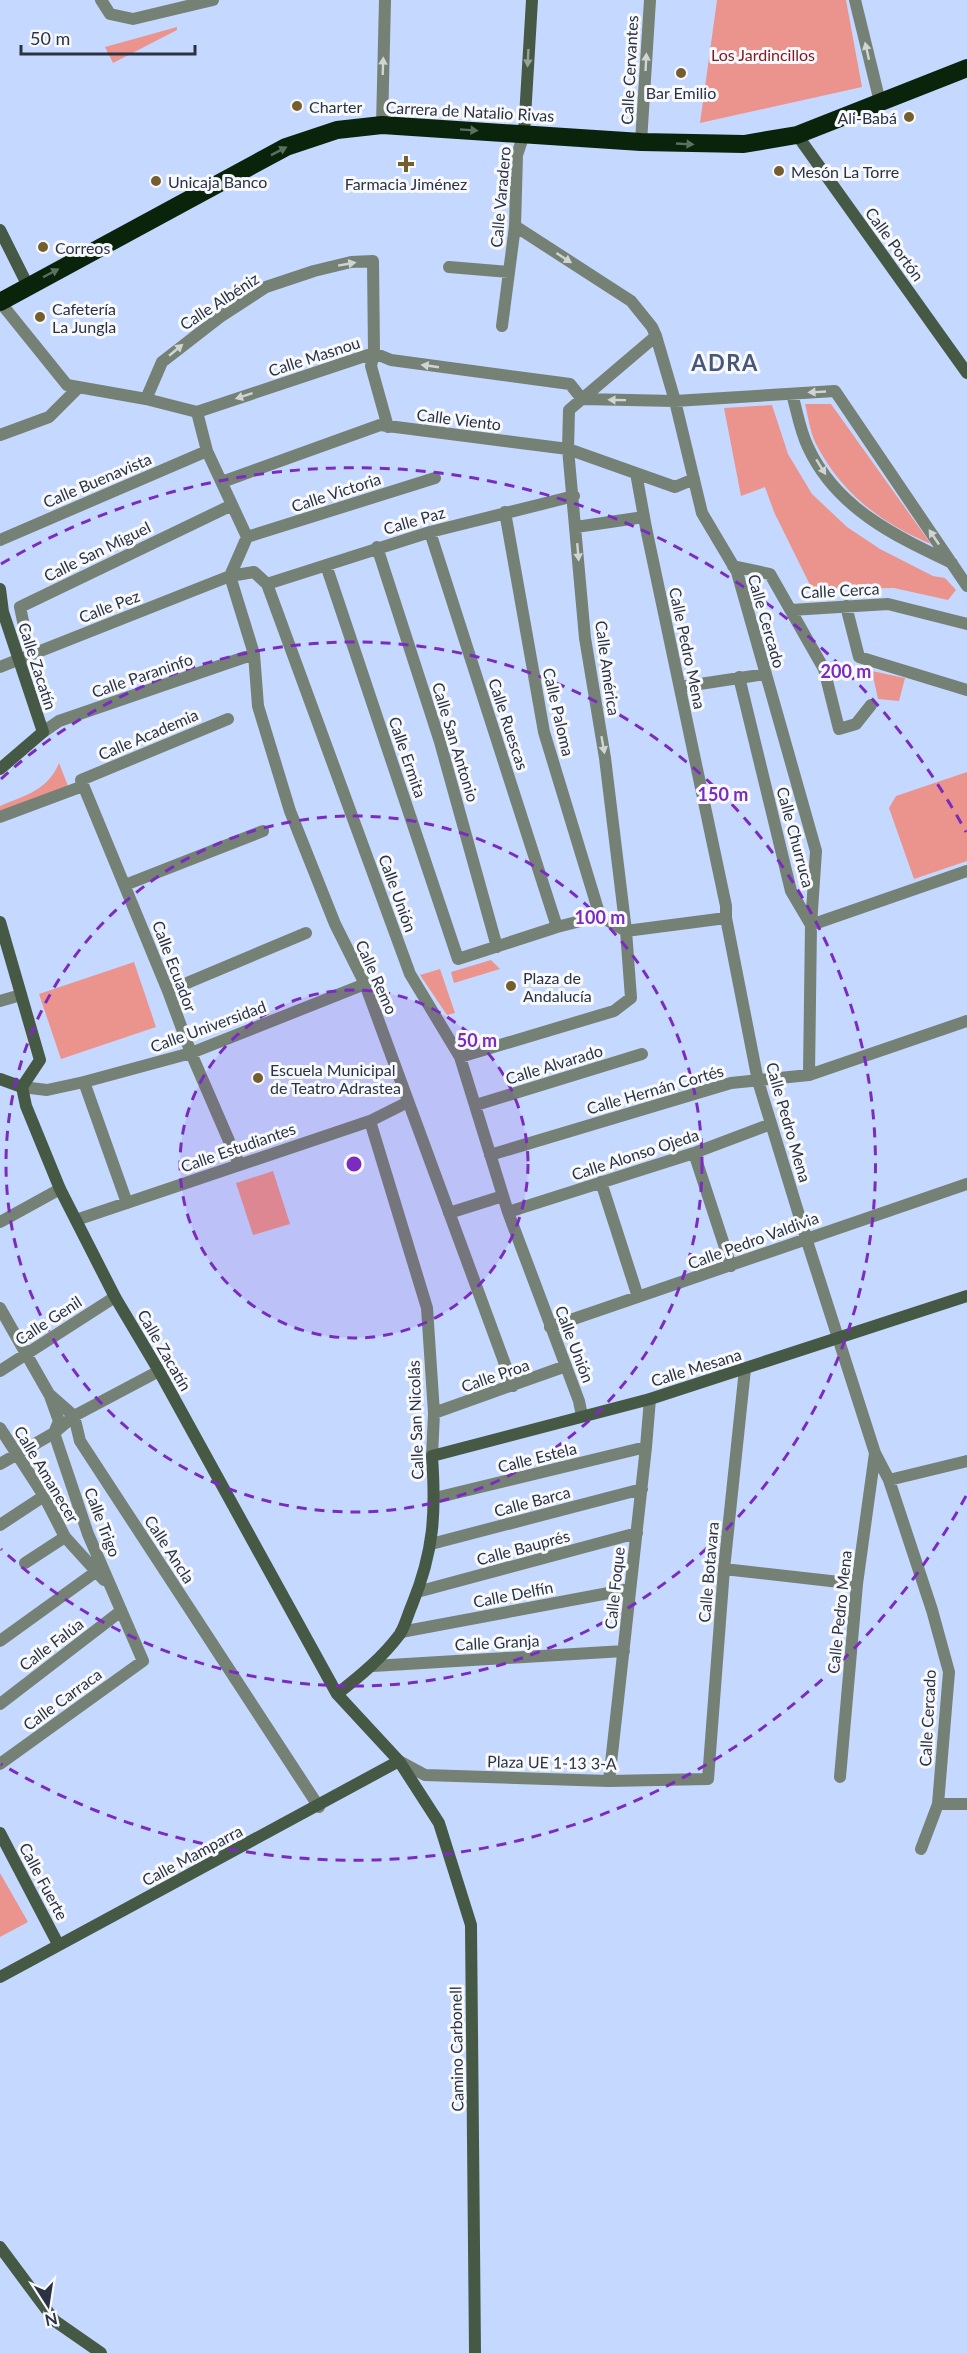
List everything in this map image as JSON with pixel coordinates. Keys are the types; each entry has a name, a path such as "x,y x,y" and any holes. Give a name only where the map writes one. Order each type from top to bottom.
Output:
{"highway":[{"name":"Carrera de Natalio Rivas","path":"0,302 286,147 337,130 382,125 641,142 744,144 797,135 967,68"}],"street":[{"path":"101,0 110,14 134,19 213,0"},
{"path":"382,125 385,0"},
{"name":"Calle Varadero","path":"502,326 515,226 517,155 524,134 532,0"},
{"name":"Calle Cervantes","path":"641,142 650,0"},
{"path":"855,0 880,102"},
{"name":"Calle Portón","path":"797,135 967,373"},
{"name":"Calle Cercado","path":"515,226 631,301 652,327 656,336 675,401 702,513 737,572 816,851 811,925"},
{"path":"0,230 28,286"},
{"name":"Calle Albéniz","path":"146,399 162,362 220,316 266,287 314,271 351,262 374,261 374,353"},
{"path":"449,267 509,272"},
{"path":"0,302 67,385 146,399 197,412 207,452 247,537 230,576"},
{"path":"582,399 656,336"},
{"path":"374,353 371,366 388,427"},
{"name":"Calle Masnou","path":"197,412 374,353 390,360 570,384 582,399"},
{"path":"0,435 49,417 79,387"},
{"path":"582,399 675,401 835,391 967,586"},
{"path":"792,394 808,446 831,484 863,515 895,536 952,563"},
{"name":"Calle América","path":"460,1057 614,1011 631,998 626,931 605,758 585,638 568,449 569,410 582,399"},
{"name":"Calle Viento","path":"222,482 380,425 568,449 675,487 694,479"},
{"name":"Calle Buenavista","path":"0,540 207,452"},
{"name":"Calle Pedro Mena","path":"636,473 726,906 726,918 758,1081 875,1453 857,1584 840,1777"},
{"name":"Calle Victoria","path":"247,537 435,478"},
{"name":"Calle Paz","path":"267,584 430,532 574,496"},
{"name":"Calle San Miguel","path":"24,656 20,607 232,504"},
{"name":"Calle Paloma","path":"505,512 544,732 600,916"},
{"path":"576,527 644,517"},
{"name":"Calle Ruescas","path":"430,532 557,927"},
{"name":"Calle San Antonio","path":"377,548 440,742 497,947"},
{"name":"Calle Ermita","path":"326,565 458,959 497,947"},
{"name":"Calle Cerca","path":"733,566 770,574 792,610 888,604 967,624"},
{"path":"230,576 254,572 267,584"},
{"name":"Calle Pez","path":"0,667 230,576"},
{"name":"Calle Remo","path":"230,576 254,654 258,706 290,811 335,924 365,984 513,1386"},
{"name":"Calle Unión","path":"267,584 410,974 460,1057 508,1212 579,1401 582,1416"},
{"name":"Calle Zacatín","path":"0,589 3,612 24,656 43,732 0,769"},
{"path":"846,606 859,657 967,690"},
{"path":"792,610 824,669 839,729 856,724 871,705"},
{"name":"Calle Paraninfo","path":"43,732 59,721 254,654"},
{"path":"680,687 766,674"},
{"name":"Calle Churruca","path":"739,677 791,891 811,925"},
{"name":"Calle Academia","path":"0,817 228,718"},
{"name":"Calle Ecuador","path":"82,783 191,1053 239,1164"},
{"path":"125,885 264,831"},
{"path":"808,1075 811,925 967,871"},
{"path":"497,947 557,927 600,916 626,931 726,918"},
{"path":"0,922 40,1060 22,1087 0,1079"},
{"path":"168,992 306,933"},
{"name":"Calle Universidad","path":"22,1087 47,1090 191,1053 365,984"},
{"path":"0,1001 21,995"},
{"name":"Calle Hernán Cortés","path":"490,1155 731,1083 808,1075 967,1021"},
{"name":"Calle Alvarado","path":"476,1105 642,1054"},
{"path":"84,1082 127,1203"},
{"name":"Calle Zacatín","path":"22,1087 26,1106 60,1189 115,1297 159,1371 337,1694 399,1761"},
{"name":"Calle Estudiantes","path":"76,1220 370,1121 408,1102"},
{"name":"Calle San Nicolás","path":"337,1694 373,1666 401,1632 417,1592 431,1544 435,1498 432,1456 434,1413 427,1308 370,1121"},
{"name":"Calle Alonso Ojeda","path":"508,1212 694,1153 771,1124"},
{"path":"694,1153 731,1266"},
{"path":"601,1182 638,1297"},
{"name":"Calle Pedro Valdivia","path":"550,1327 967,1184"},
{"path":"0,1222 60,1189"},
{"path":"449,1213 503,1196"},
{"name":"Calle Mesana","path":"432,1456 650,1399 967,1296"},
{"name":"Calle Genil","path":"0,1371 115,1297"},
{"path":"0,1308 49,1394 74,1416"},
{"name":"Calle Proa","path":"434,1413 566,1366"},
{"name":"Calle Botavara","path":"708,1779 724,1569 745,1369"},
{"path":"0,1464 54,1433 74,1416 159,1371"},
{"name":"Calle Trigo","path":"49,1394 59,1421 54,1433 88,1534 143,1660"},
{"name":"Calle Foque","path":"609,1781 650,1399"},
{"name":"Calle Ancla","path":"74,1416 80,1441 319,1807"},
{"name":"Calle Amanecer","path":"0,1428 44,1496 65,1537 112,1590"},
{"name":"Calle Estela","path":"435,1498 646,1447"},
{"name":"Calle Cercado","path":"875,1453 889,1480 932,1610 949,1672 938,1804 921,1849"},
{"path":"889,1480 967,1461"},
{"name":"Calle Barca","path":"431,1544 642,1489"},
{"path":"0,1525 44,1496"},
{"name":"Calle Bauprés","path":"417,1592 637,1533"},
{"path":"25,1563 65,1537"},
{"path":"724,1569 857,1584"},
{"path":"0,1641 97,1571"},
{"name":"Calle Delfín","path":"401,1632 630,1589"},
{"name":"Calle Falúa","path":"0,1704 121,1611"},
{"name":"Calle Granja","path":"373,1666 624,1651"},
{"name":"Calle Carraca","path":"0,1764 143,1660"},
{"name":"Calle Mamparra","path":"0,1977 58,1944 319,1807 399,1761"},
{"name":"Plaza UE 1-13 3-A","path":"399,1761 425,1775 609,1781 708,1779"},
{"name":"Camino Carbonell","path":"399,1761 439,1823 471,1925 475,2353"},
{"path":"938,1804 967,1804"},
{"name":"Calle Fuerte","path":"0,1833 58,1944"},
{"path":"0,2247 56,2321 101,2353"}],"green space":[{"name":"Los Jardincillos","path":"717,0 846,0 862,87 700,123"},
{"path":"177,27 177,30 113,63 105,47"},
{"path":"805,404 831,404 931,544 879,516 864,505 838,478 816,444"},
{"path":"772,405 788,454 812,494 847,527 880,549 933,576 945,578 956,590 948,600 894,588 812,589 774,512 765,487 741,496 724,408"},
{"path":"872,671 905,678 899,701 878,699"},
{"path":"59,763 68,786 0,812 0,806 42,786 49,780"},
{"path":"967,772 967,861 914,879 889,808 896,796"},
{"path":"491,960 500,969 454,983 451,972"},
{"path":"134,962 156,1027 61,1059 39,994"},
{"path":"440,969 455,1013 447,1015 420,975"},
{"path":"273,1171 290,1224 253,1235 236,1183"},
{"path":"0,1873 28,1922 0,1937"}],"place":[{"name":"Bar Emilio","path":"681,73"},
{"name":"Charter","path":"297,106"},
{"name":"Ali-Babá","path":"909,117"},
{"name":"Farmacia Jiménez","path":"406,164"},
{"name":"Mesón La Torre","path":"779,171"},
{"name":"Unicaja Banco","path":"156,181"},
{"name":"Correos","path":"43,247"},
{"name":"Cafetería La Jungla","path":"40,317"},
{"name":"Plaza de Andalucía","path":"511,986"},
{"name":"Escuela Municipal de Teatro Adrastea","path":"258,1078"}],"district":[{"name":"ADRA","path":"725,362"}]}
